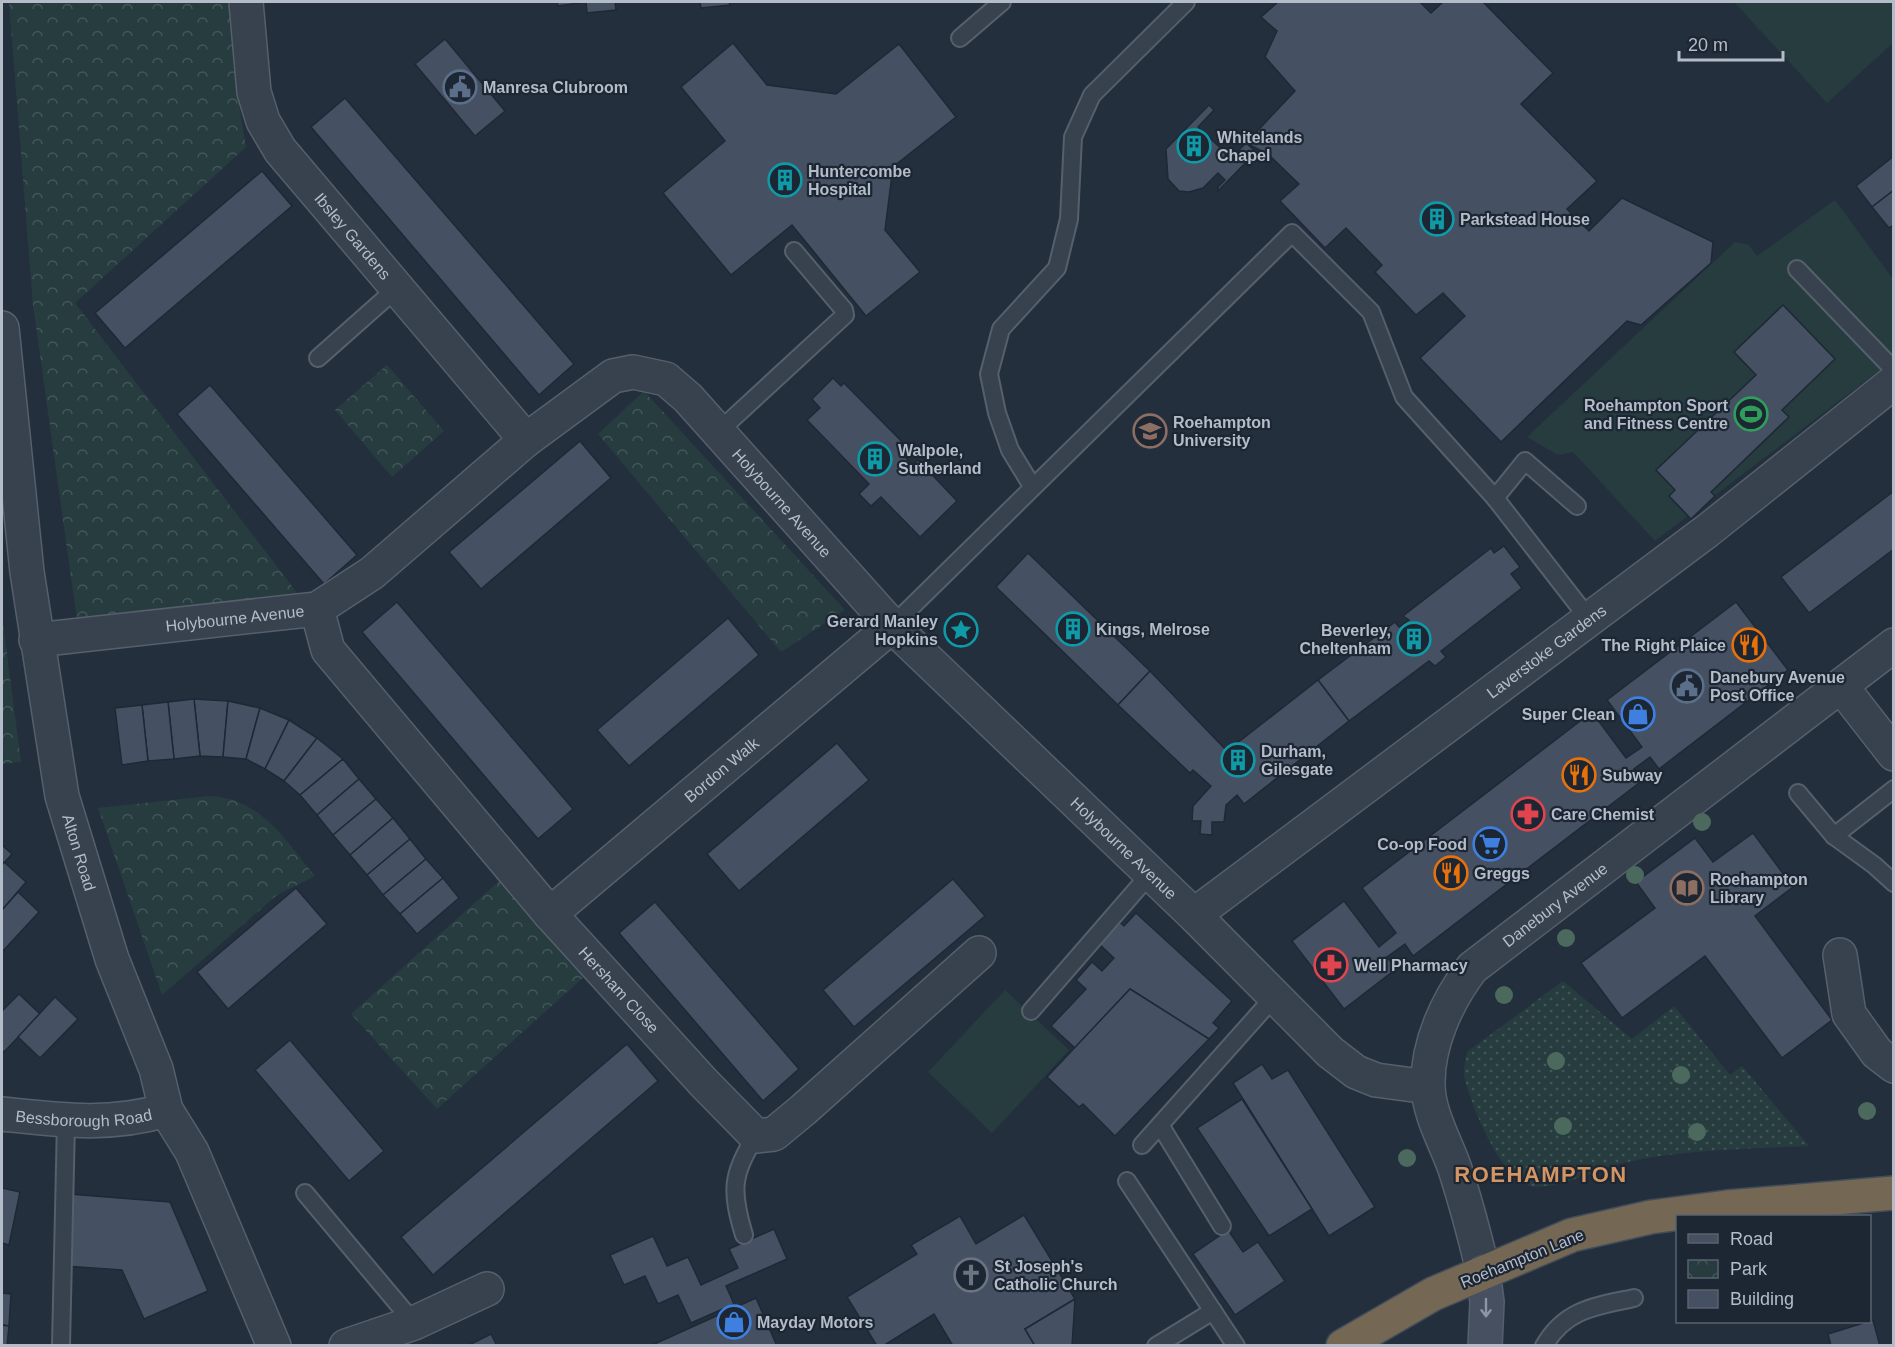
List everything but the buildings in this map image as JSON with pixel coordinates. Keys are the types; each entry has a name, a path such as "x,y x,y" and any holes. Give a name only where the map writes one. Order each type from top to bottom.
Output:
{"highway":[{"name":"Roehampton Lane","path":"1343,1346 1433,1294 1572,1235 1651,1217 1785,1201 1893,1193"}],"street":[{"name":"Ibsley Gardens","path":"246,2 254,92 263,121 280,150 526,440"},
{"name":"Alton Road","path":"2,328 9,460 62,796 112,958 156,1070 166,1110 192,1152 274,1346"},
{"name":"Holybourne Avenue","path":"36,640 317,609 372,573 526,440 613,376 633,372 666,379 688,398 892,626 1194,915 1330,1052 1356,1072 1376,1080 1428,1087"},
{"name":"Laverstoke Gardens","path":"1194,915 1707,531 1893,381"},
{"name":"Hersham Close","path":"317,609 328,650 550,914 691,1069 756,1136"},
{"name":"Bordon Walk","path":"550,914 892,626"},
{"name":"Danebury Avenue","path":"1483,1271 1472,1225 1434,1115 1428,1087 1433,1048 1444,1012 1456,989 1472,968 1893,645"},
{"path":"1841,686 1893,754"},
{"path":"756,1136 774,1134 979,953"},
{"path":"1840,955 1849,1014 1877,1053 1893,1066"},
{"name":"Bessborough Road","path":"2,1114 99,1122 145,1117 166,1110"},
{"path":"1483,1271 1487,1302 1485,1346"},
{"path":"346,1346 414,1323 487,1289"}],"lane":[{"path":"960,38 1002,2"},
{"path":"1032,486 1010,450 997,413 989,374 1001,329 1057,268 1069,219 1073,137 1092,95 1186,2"},
{"path":"892,626 1292,233 1371,312 1404,397 1495,498 1589,619"},
{"path":"718,432 845,315 844,310 794,251"},
{"path":"1797,269 1893,370"},
{"path":"318,358 397,288"},
{"path":"1495,498 1525,461 1577,506"},
{"path":"1834,836 1893,789"},
{"path":"1798,793 1834,836 1893,883"},
{"path":"1030,1011 1150,874"},
{"path":"1142,1145 1275,996"},
{"path":"61,1346 66,1121"},
{"path":"1160,1125 1222,1226"},
{"path":"744,1235 734,1201 736,1178 744,1155 756,1136"},
{"path":"1127,1181 1236,1346"},
{"path":"305,1193 414,1323"},
{"path":"1544,1346 1552,1332 1580,1310 1634,1298"},
{"path":"1156,1346 1213,1311"}],"green space":[{"path":"9,2 231,2 237,92 246,147 75,303 298,594 77,620 33,305"},
{"path":"1734,2 1893,2 1893,43 1827,103"},
{"path":"1835,200 1893,279 1893,360 1655,541 1573,452 1558,455 1527,437 1735,242 1749,245 1757,256"},
{"path":"387,365 444,431 392,477 335,410"},
{"path":"644,391 845,610 781,652 598,434"},
{"path":"2,616 21,762 2,764"},
{"path":"209,796 243,804 257,813 282,835 315,876 277,895 162,995 98,808"},
{"path":"499,881 585,976 437,1109 351,1014"},
{"path":"1563,981 1632,1039 1674,1006 1730,1075 1742,1066 1809,1146 1716,1150 1646,1158 1540,1187 1519,1181 1498,1155 1479,1120 1464,1075 1467,1052"},
{"path":"1005,990 1069,1050 992,1133 928,1072"}],"place":[{"name":"Manresa Clubroom","path":"460,87"},
{"name":"Whitelands Chapel","path":"1194,146"},
{"name":"Huntercombe Hospital","path":"785,180"},
{"name":"Parkstead House","path":"1437,219"},
{"name":"Roehampton Sport and Fitness Centre","path":"1751,414"},
{"name":"Roehampton University","path":"1150,431"},
{"name":"Walpole, Sutherland","path":"875,459"},
{"name":"Kings, Melrose","path":"1073,629"},
{"name":"Gerard Manley Hopkins","path":"961,630"},
{"name":"Beverley, Cheltenham","path":"1414,639"},
{"name":"The Right Plaice","path":"1749,645"},
{"name":"Danebury Avenue Post Office","path":"1687,686"},
{"name":"Super Clean","path":"1638,714"},
{"name":"Durham, Gilesgate","path":"1238,760"},
{"name":"Subway","path":"1579,775"},
{"name":"Care Chemist","path":"1528,814"},
{"name":"Co-op Food","path":"1490,844"},
{"name":"Greggs","path":"1451,873"},
{"name":"Roehampton Library","path":"1687,888"},
{"name":"Well Pharmacy","path":"1331,965"},
{"name":"St Joseph's Catholic Church","path":"971,1275"},
{"name":"Mayday Motors","path":"734,1322"}],"district":[{"name":"ROEHAMPTON","path":"1541,1174"}]}
